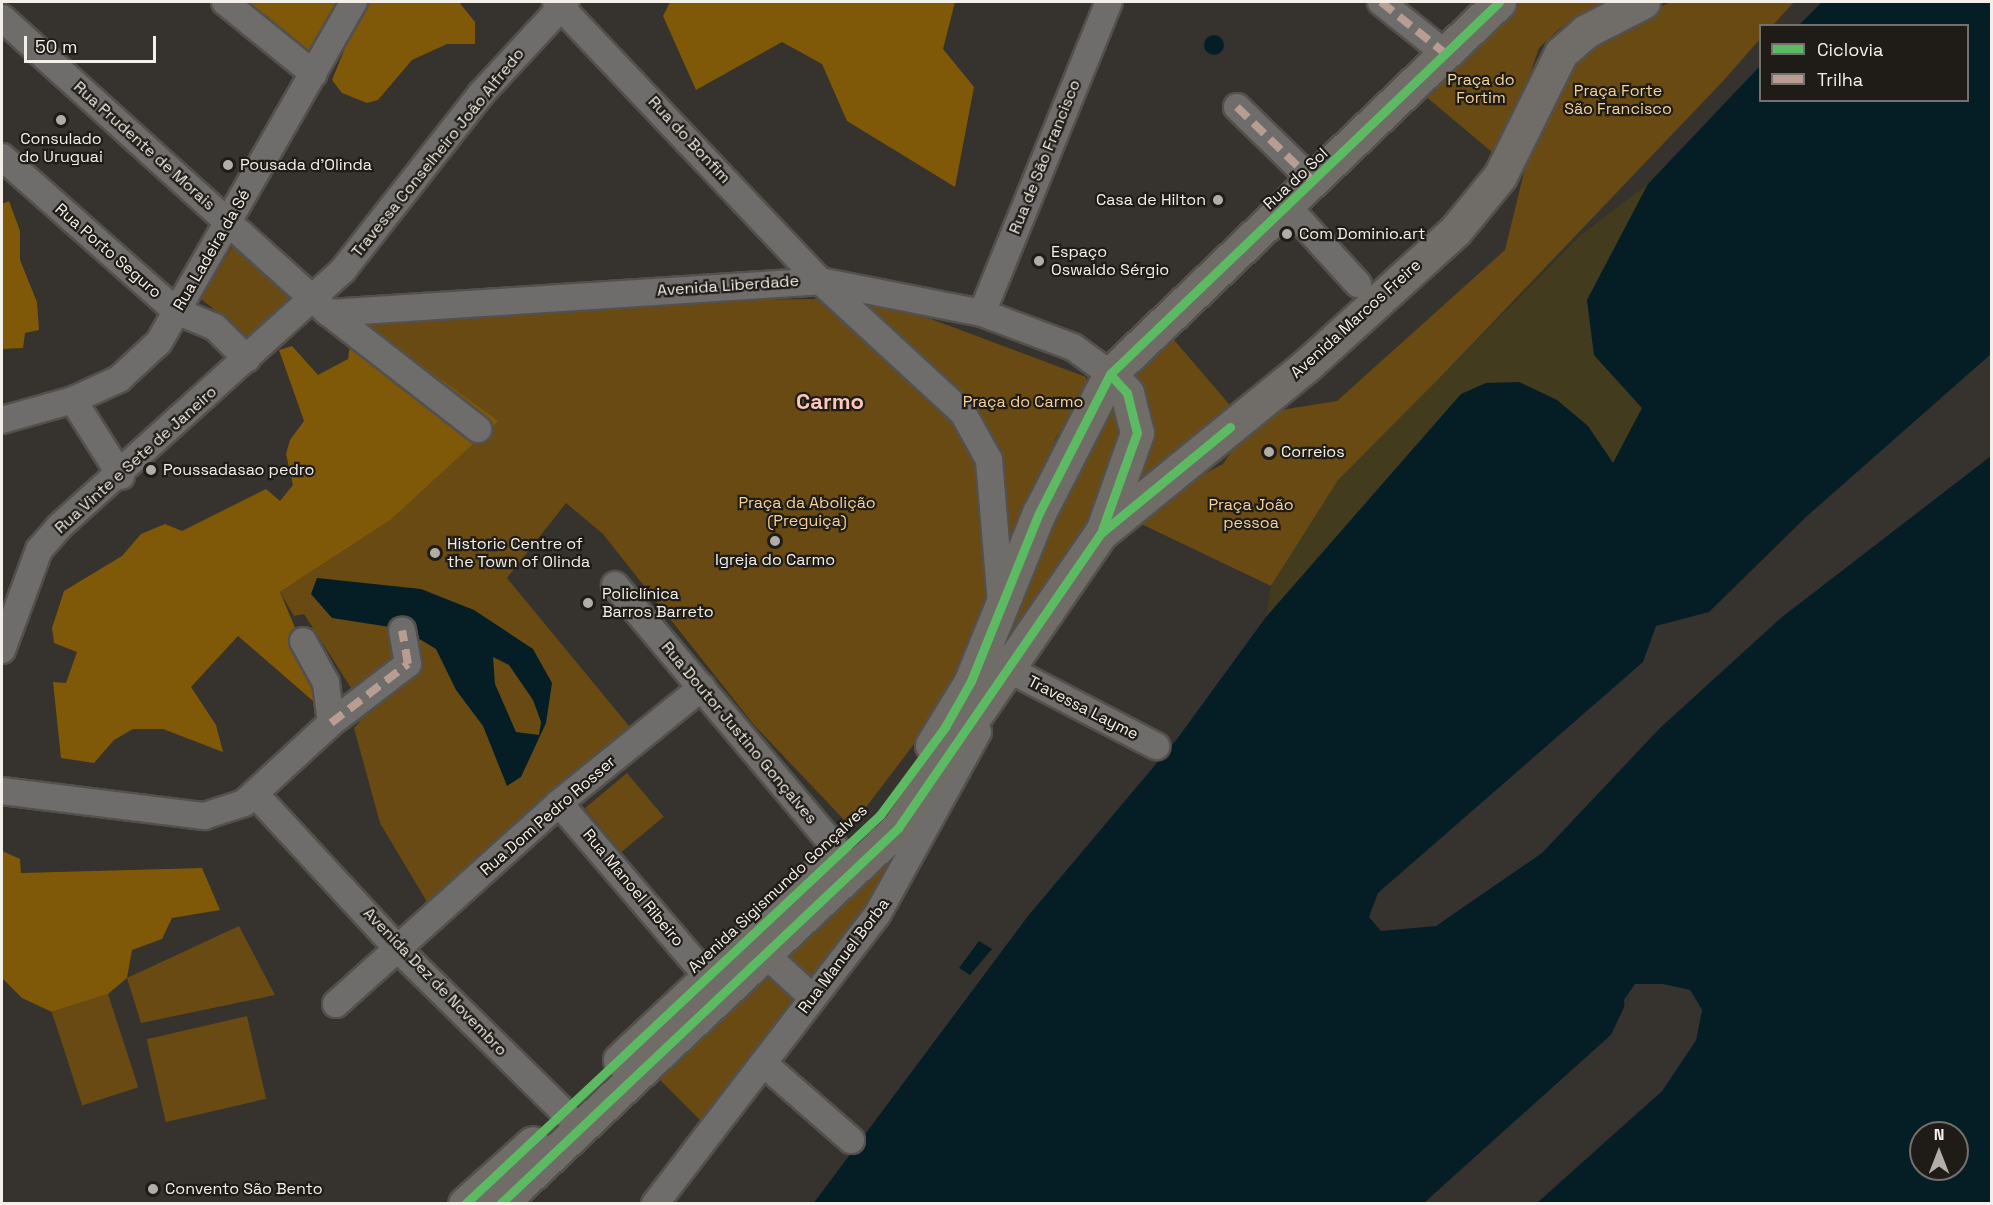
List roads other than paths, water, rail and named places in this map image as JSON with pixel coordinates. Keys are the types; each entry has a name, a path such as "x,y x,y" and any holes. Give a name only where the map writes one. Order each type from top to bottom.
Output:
{"main road":[{"name":"Rua do Sol","path":"1110,374 1315,183 1499,2"},
{"name":"Avenida Marcos Freire","path":"1041,620 1101,532 1306,366 1455,231 1500,176 1561,53 1586,31 1643,2"},
{"path":"1101,532 1128,462 1137,420 1127,393 1110,374"},
{"name":"Avenida Sigismundo Gonçalves","path":"465,1203 566,1113 706,975 880,815 945,727 1001,608 1039,513 1110,374"},
{"path":"1077,437 1096,431 1115,433 1128,462"},
{"path":"1001,608 1012,620 1041,620"},
{"path":"500,1203 898,828 1004,679 1041,620"}],"street":[{"path":"225,2 314,74"},
{"name":"Rua Ladeira da Sé","path":"2,420 72,400 119,379 159,342 354,2"},
{"name":"Rua de São Francisco","path":"982,313 1109,2"},
{"path":"1381,2 1446,54"},
{"name":"Rua do Bonfim","path":"561,3 820,281"},
{"name":"Travessa Conselheiro João Alfredo","path":"321,306 561,3"},
{"name":"Rua Prudente de Morais","path":"2,18 321,306"},
{"path":"1237,107 1315,183"},
{"name":"Rua Porto Seguro","path":"2,157 176,310 206,321 247,359"},
{"path":"1288,207 1358,284"},
{"path":"820,281 930,379 977,432 995,502 1001,608"},
{"name":"Avenida Liberdade","path":"321,306 820,281 982,313 1072,347 1110,374"},
{"path":"321,306 478,429"},
{"name":"Rua Vinte e Sete de Janeiro","path":"2,650 39,550 88,499 121,476 247,359 321,306"},
{"path":"72,400 121,476"},
{"name":"Rua Doutor Justino Gonçalves","path":"615,585 840,854"},
{"path":"2,791 204,816 256,795 331,723 408,664 402,632"},
{"path":"303,640 326,683 331,723"},
{"name":"Travessa Layme","path":"1004,679 1156,746"},
{"name":"Rua Manuel Borba","path":"655,1203 813,998 912,859 1004,679"},
{"name":"Rua Dom Pedro Rosser","path":"336,1004 399,950 559,802 702,687"},
{"name":"Avenida Dez de Novembro","path":"256,795 399,950 566,1113"},
{"name":"Rua Manoel Ribeiro","path":"559,802 706,975"},
{"path":"765,954 813,998"},
{"path":"764,1063 851,1140"}],"water":[{"path":"1822,2 1991,2 1991,354 1806,517 1709,612 1656,626 1643,662 1378,893 1369,917 1381,931 1436,926 1542,853 1660,728 1782,617 1991,456 1991,1203 1537,1203 1662,1091 1696,1040 1702,1010 1690,990 1635,984 1611,1035 1424,1203 813,1204 1028,916 1177,739 1266,617 1461,394 1486,383 1519,382 1557,400 1588,426 1613,463 1642,408 1594,355 1587,300 1648,184 1759,67 1759,102 1969,102 1969,24 1800,24"},
{"path":"1214,35 1221,38 1224,45 1221,52 1214,55 1207,52 1204,45 1207,38"},
{"path":"317,578 421,589 474,610 533,649 552,683 546,723 521,777 507,786 483,726 456,690 436,649 403,629 332,618 311,594","holes":["493,657 509,665 533,700 541,722 539,735 516,732 495,684"]},
{"path":"979,941 992,949 970,975 959,968"}],"place":[{"name":"Consulado do Uruguai","path":"61,120"},
{"name":"Pousada d'Olinda","path":"228,165"},
{"name":"Casa de Hilton","path":"1218,200"},
{"name":"Com Dominio.art","path":"1287,234"},
{"name":"Espaço Oswaldo Sérgio","path":"1039,261"},
{"name":"Correios","path":"1269,452"},
{"name":"Poussadasao pedro","path":"151,470"},
{"name":"Igreja do Carmo","path":"775,541"},
{"name":"Historic Centre of the Town of Olinda","path":"435,553"},
{"name":"Policlínica Barros Barreto","path":"588,603"},
{"name":"Convento São Bento","path":"153,1189"}],"district":[{"name":"Carmo","path":"830,402"}],"park label":[{"name":"Praça do Fortim","path":"1481,89"},
{"name":"Praça Forte São Francisco","path":"1618,100"},
{"name":"Praça do Carmo","path":"1023,402"},
{"name":"Praça da Abolição (Preguiça)","path":"807,512"},
{"name":"Praça João pessoa","path":"1251,514"}]}
